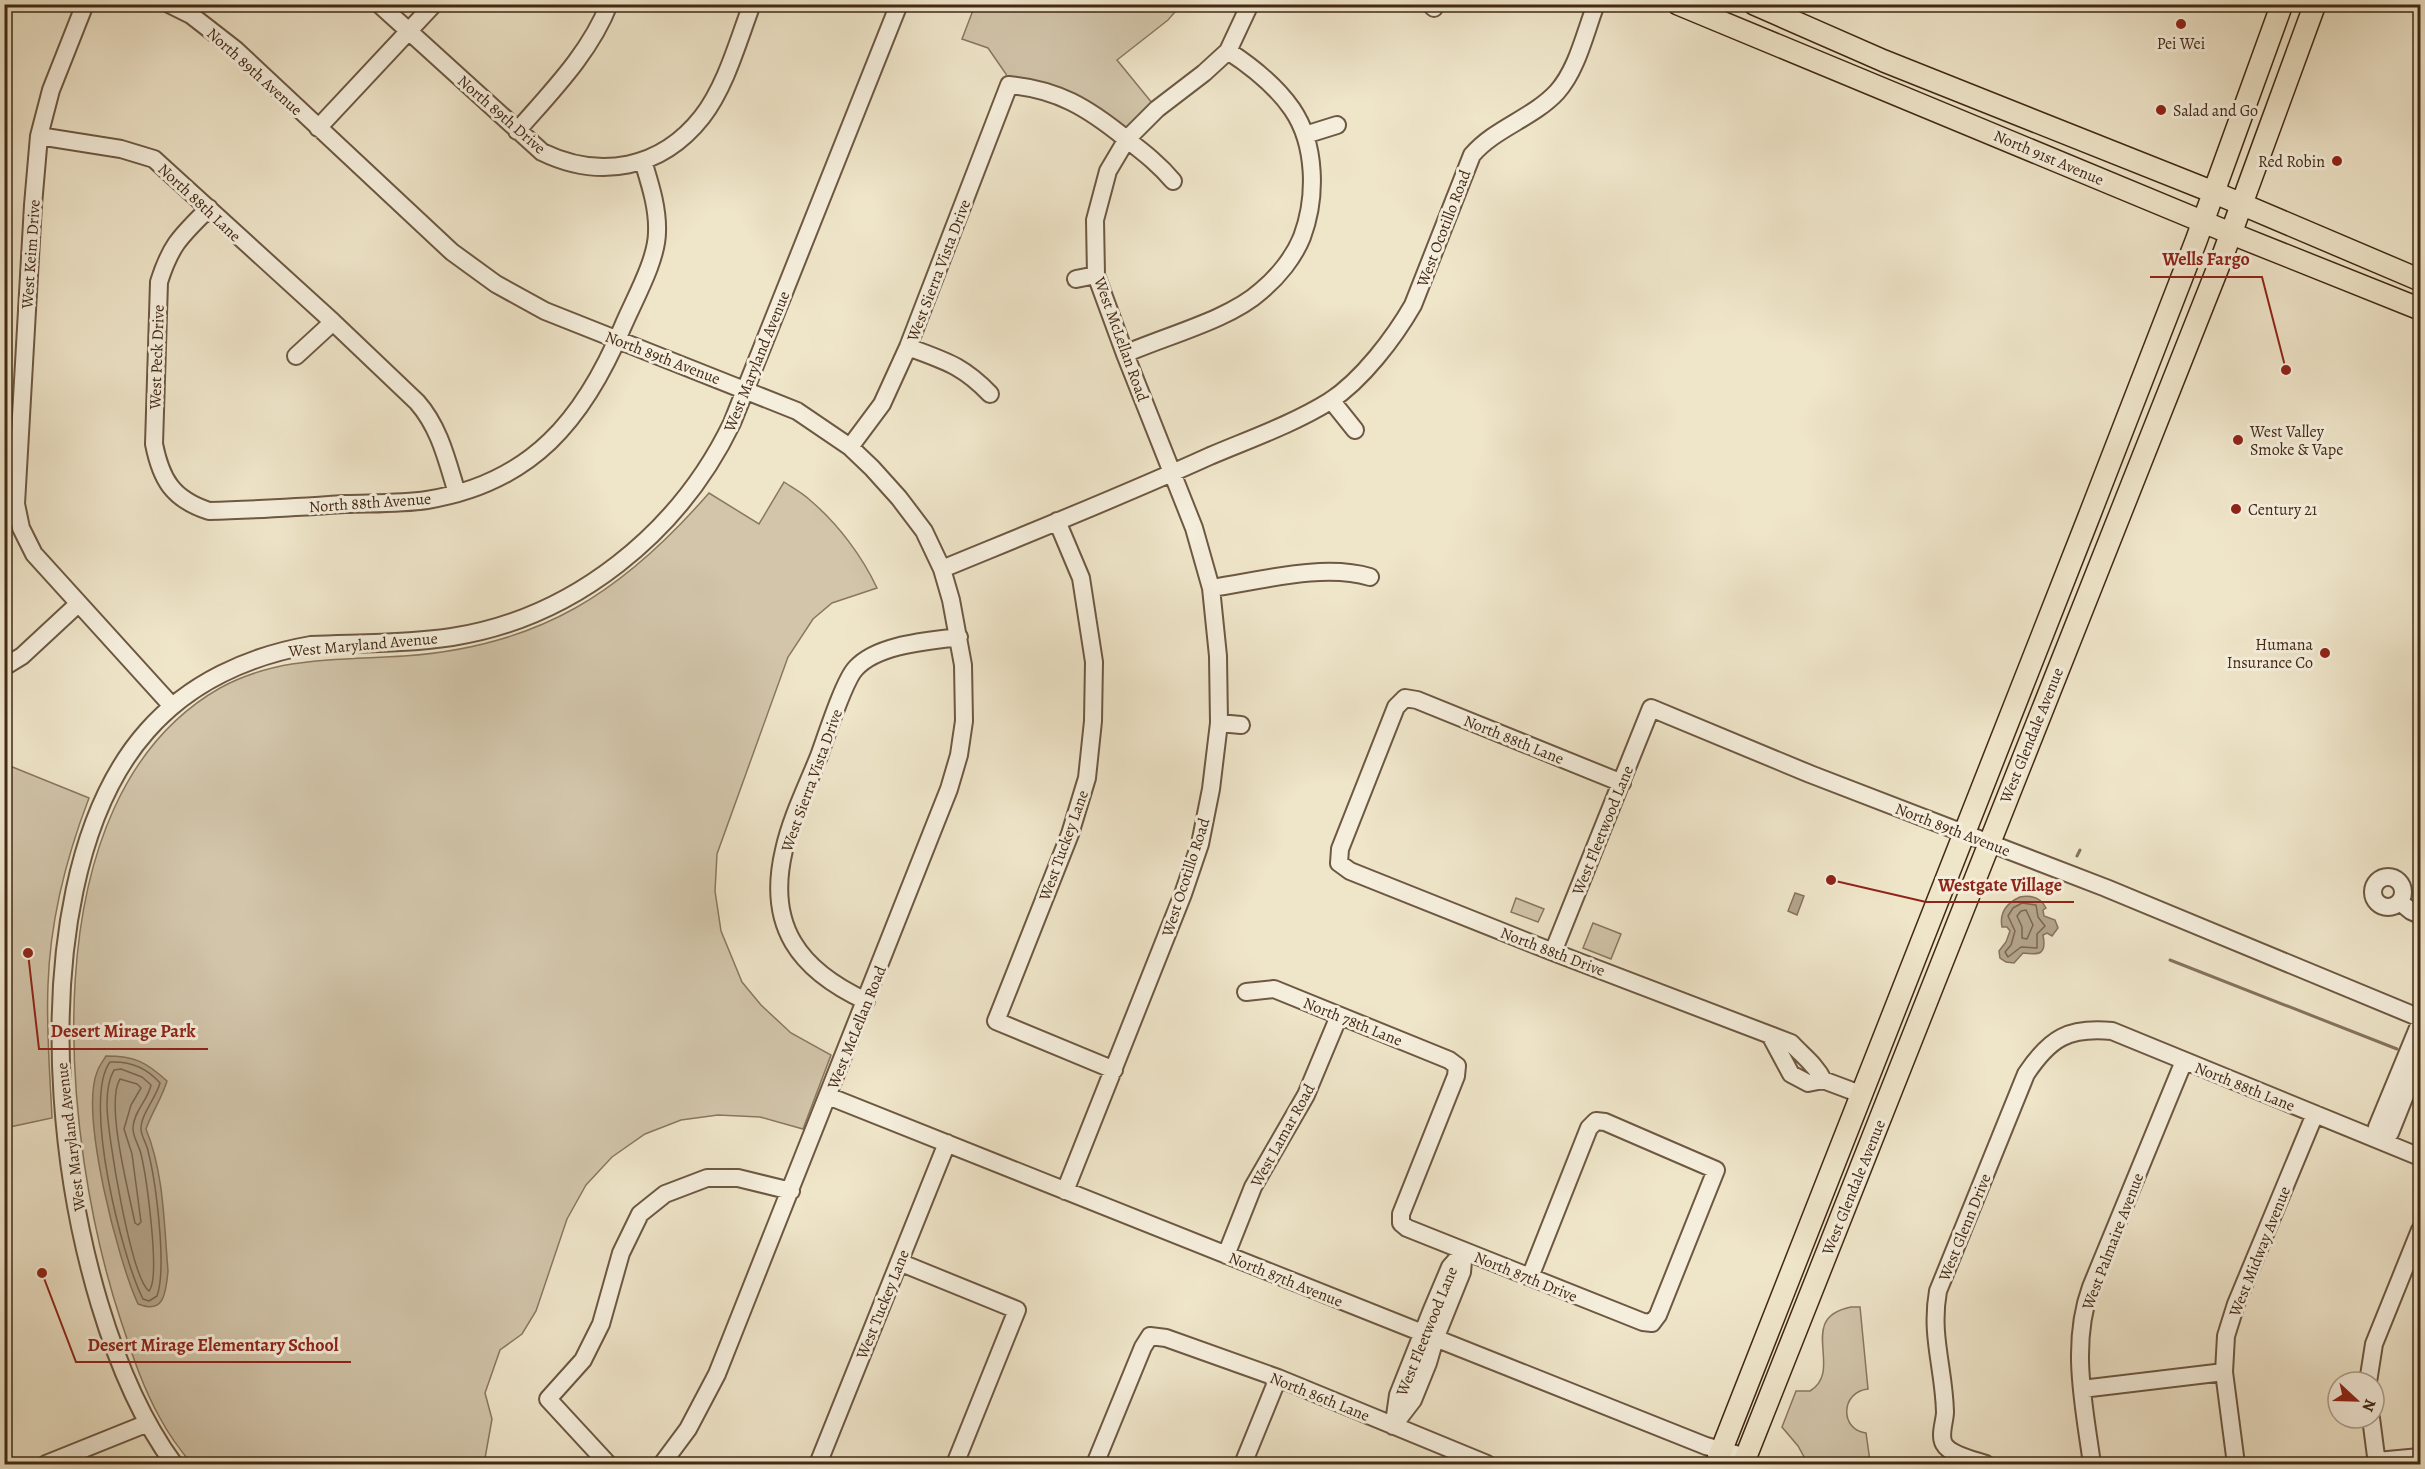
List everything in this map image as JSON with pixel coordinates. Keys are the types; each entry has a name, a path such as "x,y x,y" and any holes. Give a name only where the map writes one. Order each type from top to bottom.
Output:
{"main road":[{"name":"North 91st Avenue","path":"1678,4 2203,222 2421,309"},
{"name":"North 91st Avenue","path":"1754,4 1856,49 2213,192 2421,280"},
{"name":"West Glendale Avenue","path":"1719,1457 2124,427 2203,222 2282,4"},
{"name":"West Glendale Avenue","path":"1744,1461 2230,233 2314,4"},
{"path":"1929,107 1937,100 1943,100 2008,123 2044,125"},
{"path":"2111,532 2106,520 2106,510 2120,471 2124,427"},
{"path":"2072,630 2065,624 2065,619 2098,531 2097,525 2088,519"},
{"path":"1863,1095 1886,1104"}],"street":[{"name":"West Keim Drive","path":"85,4 51,90 39,136 16,504 21,528 34,554 172,706"},
{"name":"North 89th Avenue","path":"169,4 191,15 236,50 452,252 496,284 544,311 797,411 850,447 906,507 924,531 942,569"},
{"path":"379,4 410,31"},
{"path":"318,128 434,4"},
{"path":"517,130 581,54 604,18 609,4"},
{"name":"North 89th Drive","path":"410,31 542,152 582,166 612,168 643,161 681,140 702,117 721,84 752,4"},
{"name":"West Maryland Avenue","path":"174,1464 148,1423 128,1384 98,1299 82,1234 71,1169 63,1094 61,993 72,905 79,873 99,815 125,761 146,732 172,706 215,677 277,652 311,645 418,640 468,634 522,618 574,594 627,557 677,508 712,461 746,390 899,4"},
{"name":"West McLellan Road","path":"1174,474 1125,354 1096,275 1095,220 1108,171 1127,139 1157,109 1227,51 1250,4"},
{"name":"West Ocotillo Road","path":"1065,1191 1183,894 1200,844 1212,789 1219,723 1218,656 1211,588 1194,528 1174,474 1331,400 1380,352 1413,305 1472,155 1482,142 1545,103 1557,92 1576,56 1596,4"},
{"path":"1125,354 1237,307 1261,292 1290,259 1302,238 1309,213 1312,168 1305,135 1292,109 1272,86 1242,60 1227,51"},
{"name":"West Sierra Vista Drive","path":"850,447 882,404 908,347 1010,85 1034,87 1078,104 1127,139"},
{"path":"1305,135 1337,125"},
{"name":"North 88th Lane","path":"39,136 121,149 154,159 273,270 333,322 429,416 443,447 457,493"},
{"path":"1127,139 1159,164 1173,181"},
{"name":"North 88th Avenue","path":"196,506 209,511 413,501 457,493 486,484 518,467 555,438 591,392 618,339 652,257 658,234 655,203 643,161"},
{"name":"West Peck Drive","path":"196,506 182,498 166,483 154,444 159,282 166,260 177,239 209,208"},
{"path":"1076,279 1096,275"},
{"path":"296,356 333,322"},
{"path":"908,347 956,365 973,376 990,394"},
{"path":"1331,400 1354,430"},
{"path":"942,569 1174,474"},
{"name":"West Tuckey Lane","path":"1057,521 1081,578 1094,662 1094,721 1087,778 1070,834 996,1022 1114,1070"},
{"name":"West McLellan Road","path":"662,1464 703,1404 791,1191 941,812 959,755 964,721 964,692 959,637 942,569"},
{"path":"1211,588 1330,570 1352,571 1370,577"},
{"path":"4,666 22,656 78,604"},
{"name":"West Sierra Vista Drive","path":"866,1000 826,979 795,947 782,917 778,892 784,847 855,668 874,655 908,645 959,637"},
{"name":"North 88th Lane","path":"1339,863 1340,849 1396,707 1405,698 1417,700 1622,783"},
{"name":"North 89th Avenue","path":"1652,708 1810,774 2128,897 2421,1018"},
{"name":"West Fleetwood Lane","path":"1553,952 1652,708"},
{"path":"1219,723 1241,725"},
{"name":"North 88th Drive","path":"1339,863 1350,871 1553,952 1791,1043 1806,1060 1818,1069 1823,1080"},
{"path":"2400,902 2410,911 2421,915"},
{"name":"North 78th Lane","path":"1246,992 1274,989 1449,1060 1457,1066 1456,1076 1401,1214 1401,1223"},
{"name":"West Lamar Road","path":"1226,1255 1253,1187 1306,1095 1339,1016"},
{"path":"2421,1023 2377,1127 2381,1140 2390,1133 2421,1058"},
{"name":"North 88th Lane","path":"2068,1034 2089,1029 2112,1031 2421,1157"},
{"name":"West Glenn Drive","path":"1986,1464 1953,1452 1944,1445 1942,1436 1945,1412 1934,1331 1938,1291 2026,1074 2038,1055 2068,1034"},
{"path":"1770,1035 1791,1074 1806,1060"},
{"name":"West Palmaire Avenue","path":"2091,1464 2082,1389 2079,1335 2086,1302 2184,1061"},
{"name":"North 88th Drive","path":"1791,1074 1808,1083 1823,1080 1863,1095"},
{"name":"North 87th Avenue","path":"828,1096 1706,1446 1719,1457 1744,1461"},
{"name":"West Midway Avenue","path":"2236,1464 2224,1372 2226,1336 2236,1304 2315,1114"},
{"name":"North 87th Drive","path":"1401,1223 1407,1228 1464,1251 1643,1322 1652,1323 1658,1315 1716,1170 1605,1122 1596,1121 1589,1128 1530,1277"},
{"name":"West Tuckey Lane","path":"818,1464 946,1143"},
{"path":"608,1464 548,1399 583,1360 601,1324 621,1253 640,1214 665,1194 707,1178 738,1178 791,1191"},
{"path":"2370,1370 2374,1344 2421,1230"},
{"name":"West Fleetwood Lane","path":"1393,1426 1413,1400 1410,1386 1429,1336 1450,1267 1464,1251"},
{"path":"899,1262 1017,1310 955,1464"},
{"name":"North 86th Lane","path":"1095,1464 1143,1347 1150,1336 1166,1338 1278,1378 1393,1426 1459,1459 1487,1464"},
{"path":"2082,1389 2224,1372"},
{"path":"1244,1464 1278,1378"},
{"path":"46,1464 148,1423"},
{"path":"2373,1430 2377,1463 2421,1457"}],"shaded area":[{"path":"975,5 1181,5 1168,20 1117,60 1157,109 1127,139 1098,116 1009,85 1006,74 988,48 962,39"},
{"path":"784,482 808,498 840,530 864,564 877,588 832,603 813,619 788,657 717,854 715,891 721,931 742,982 761,1005 791,1033 831,1055 803,1129 760,1117 718,1115 681,1120 645,1134 612,1157 586,1185 567,1219 536,1311 522,1334 500,1350 485,1393 492,1419 484,1464 192,1464 160,1418 148,1395 134,1358 100,1247 84,1163 75,1072 75,979 87,890 114,809 157,740 220,688 264,670 287,665 333,659 404,656 452,650 497,641 537,627 575,608 610,586 644,559 677,528 709,493 759,524"},
{"path":"5,764 89,798 66,867 49,961 48,1051 52,1118 5,1128"},
{"path":"1516,898 1544,909 1538,922 1511,912"},
{"path":"1593,923 1621,934 1611,959 1583,948"},
{"path":"1851,1307 1860,1307 1868,1389 1852,1397 1847,1411 1851,1425 1866,1433 1870,1461 1867,1464 1808,1464 1798,1446 1782,1427 1796,1391 1810,1391 1820,1382 1824,1358 1823,1333 1826,1322 1835,1313"}],"water":[{"path":"1795,893 1804,896 1797,915 1788,911"},
{"path":"2028,896 2041,902 2046,908 2043,910 2044,916 2055,920 2058,928 2052,936 2047,933 2043,935 2044,947 2040,952 2023,953 2014,963 2006,962 2000,958 1999,951 2010,931 2007,927 2002,927 2003,912 2011,902"},
{"path":"106,1056 140,1061 167,1081 146,1129 160,1181 168,1271 165,1293 159,1304 154,1306 147,1307 138,1304 130,1283 112,1223 97,1153 93,1093 97,1072"}],"waterway":[{"path":"2077,856 2080,850"},
{"path":"2170,960 2397,1049"}],"place":[{"name":"Pei Wei","path":"2181,24"},
{"name":"Salad and Go","path":"2161,110"},
{"name":"Red Robin","path":"2337,161"},
{"name":"Wells Fargo","path":"2286,370"},
{"name":"West Valley Smoke & Vape","path":"2238,440"},
{"name":"Century 21","path":"2236,509"},
{"name":"Humana Insurance Co","path":"2325,653"},
{"name":"Westgate Village","path":"1831,880"},
{"name":"Desert Mirage Park","path":"28,953"},
{"name":"Desert Mirage Elementary School","path":"42,1273"}]}
